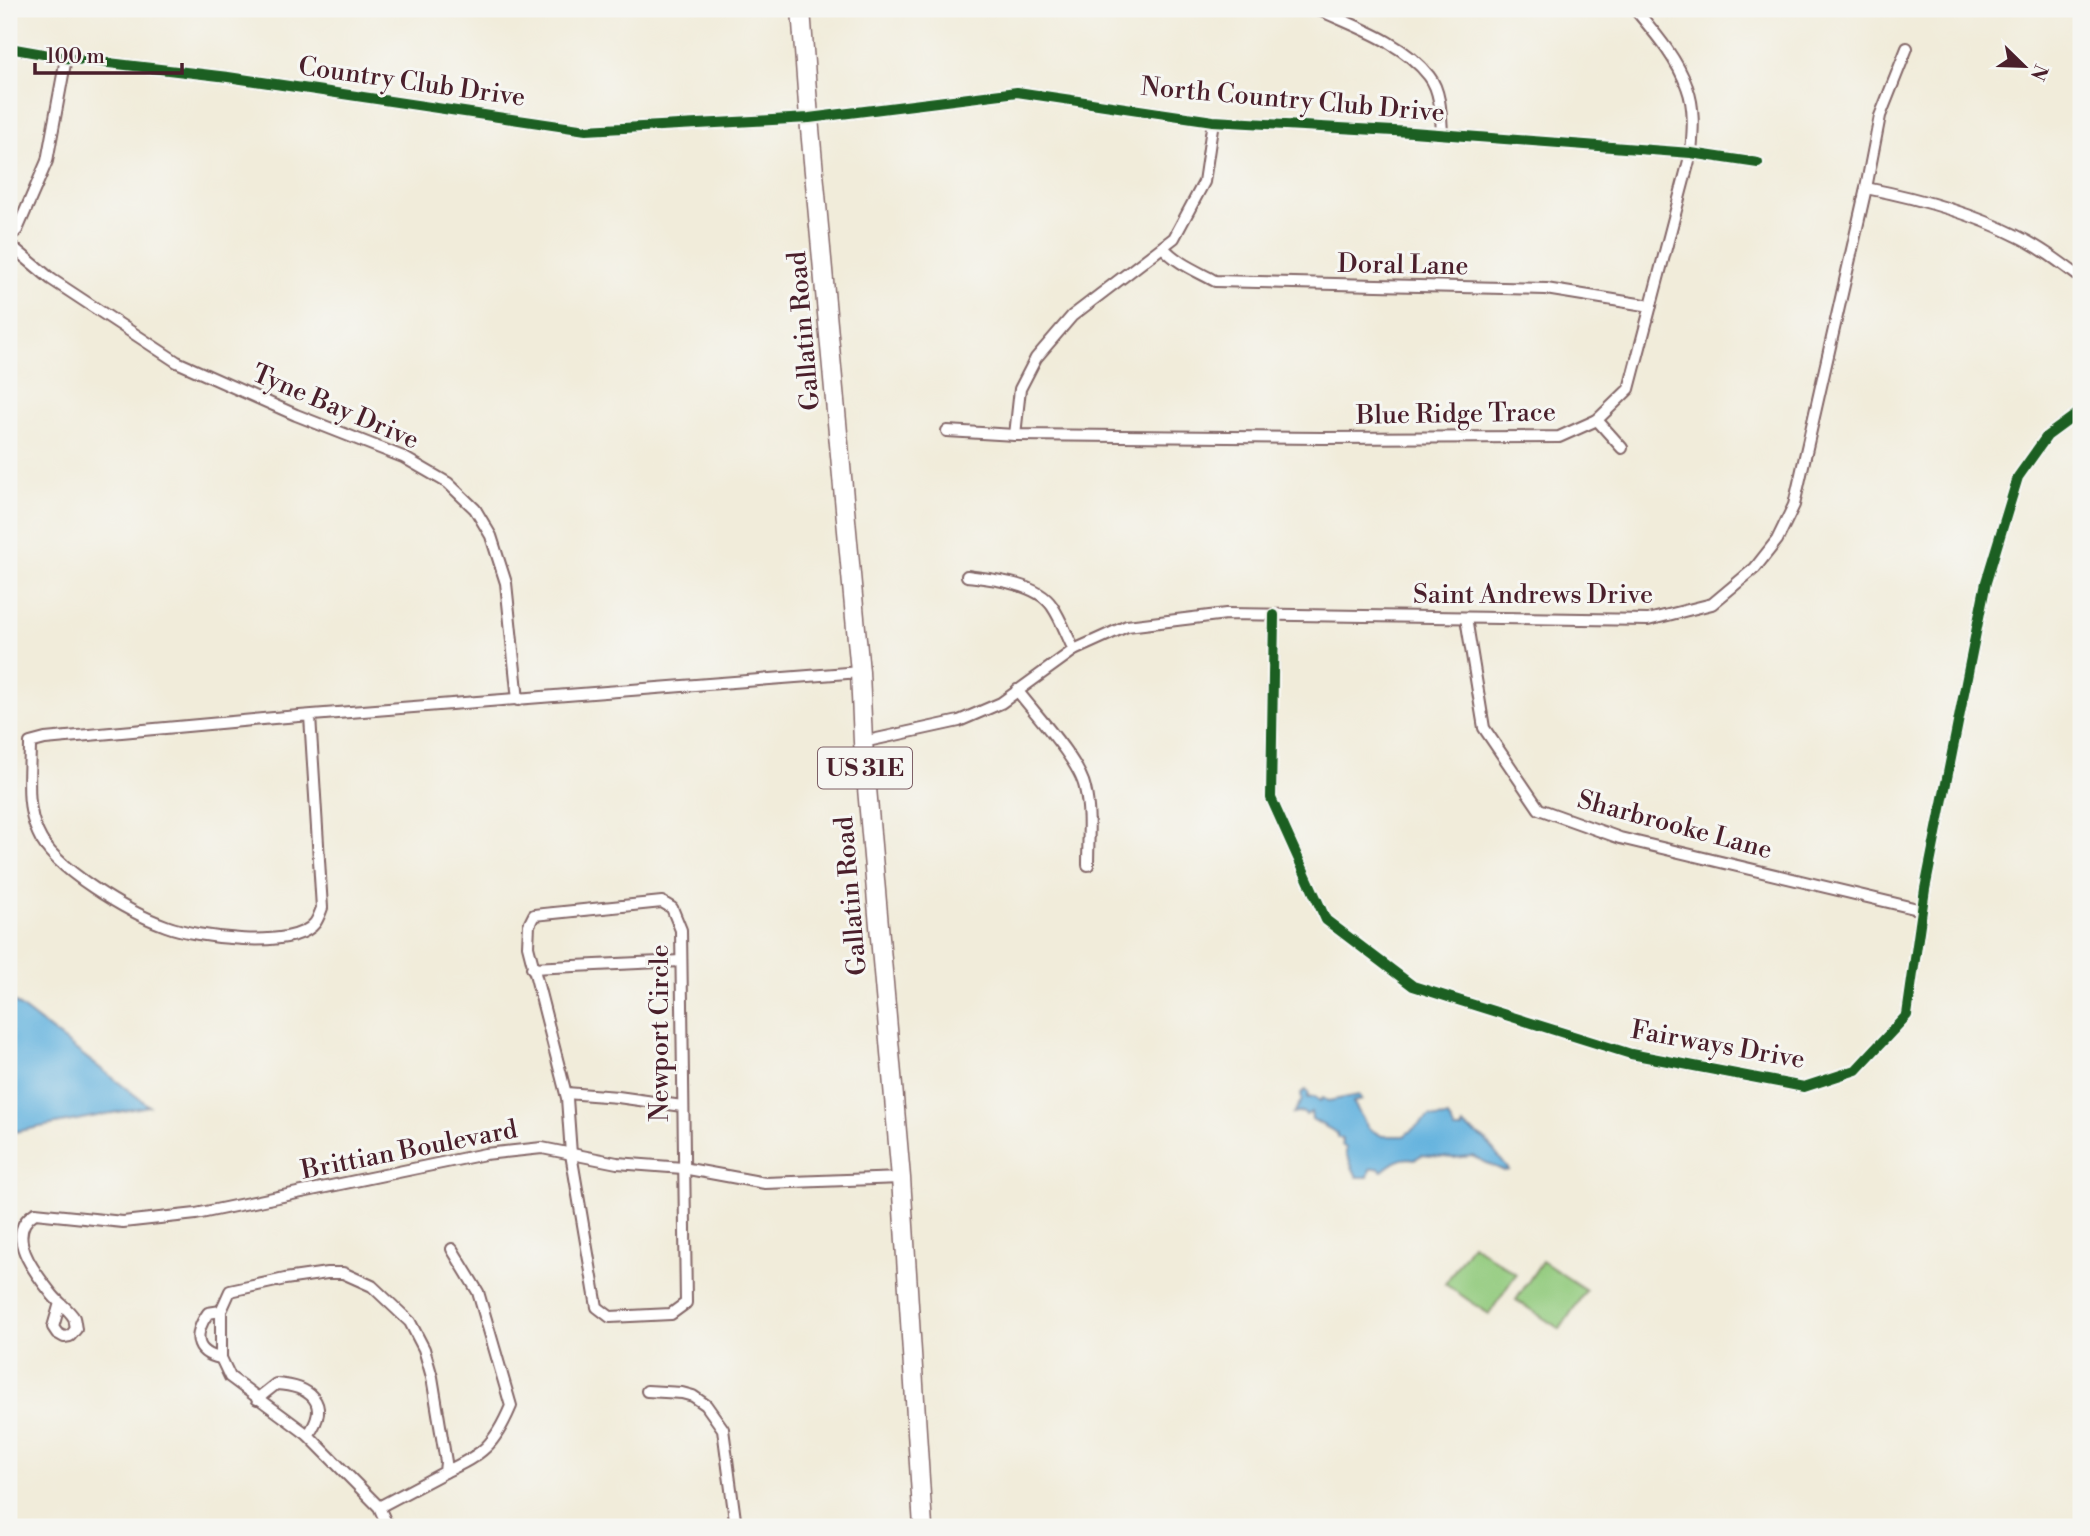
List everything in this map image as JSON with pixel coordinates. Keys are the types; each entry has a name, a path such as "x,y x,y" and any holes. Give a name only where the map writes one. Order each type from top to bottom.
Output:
{"main road":[{"name":"Gallatin Road","path":"801,9 860,671 863,742 901,1178 919,1527"}],"street":[{"path":"1317,9 1377,37 1410,58 1431,78 1440,107 1442,134"},
{"name":"Blue Ridge Trace","path":"947,432 1322,438 1559,437 1597,420 1629,389 1691,153 1693,121 1687,87 1671,58 1635,9"},
{"name":"Country Club Drive","path":"9,48 66,58 228,77 586,130 809,118"},
{"name":"Saint Andrews Drive","path":"863,742 959,721 1001,703 1074,650 1127,626 1226,614 1648,620 1712,604 1755,568 1777,540 1794,505 1880,116 1907,48"},
{"path":"9,237 17,230 47,161 66,58"},
{"name":"North Country Club Drive","path":"809,118 1017,92 1213,121 1442,134 1691,153 1758,163"},
{"path":"1015,435 1020,389 1036,358 1072,316 1174,237 1204,182 1213,121"},
{"path":"1866,188 1966,214 2017,236 2081,278"},
{"name":"Tyne Bay Drive","path":"9,244 51,279 177,362 296,415 403,457 448,483 475,509 491,536 506,583 518,700"},
{"name":"Doral Lane","path":"1163,247 1183,264 1215,281 1546,289 1651,306"},
{"name":"Fairways Drive","path":"1274,615 1271,798 1326,920 1413,986 1631,1054 1804,1087 1856,1070 1907,1015 1922,910 1986,582 2018,477 2047,436 2081,411"},
{"path":"1597,420 1622,448"},
{"path":"967,576 997,579 1030,589 1051,603 1074,650"},
{"name":"Sharbrooke Lane","path":"1466,618 1484,728 1539,809 1620,838 1922,910"},
{"path":"310,716 322,908 315,924 296,934 275,939 229,939 166,926 86,883 62,864 38,834 29,798 30,743 44,739 274,718 860,671"},
{"path":"1017,690 1073,763 1085,785 1089,810 1088,865"},
{"name":"Newport Circle","path":"662,902 671,908 681,930 686,1303 671,1314 610,1317 597,1307 571,1154 566,1093 532,968 527,936 534,915 662,902"},
{"path":"532,968 681,961"},
{"path":"566,1093 682,1106"},
{"name":"Brittian Boulevard","path":"60,1303 22,1248 21,1232 29,1216 34,1213 123,1222 196,1214 485,1154 542,1148 617,1163 683,1168 765,1183 901,1178"},
{"path":"379,1507 476,1457 495,1437 511,1406 478,1292 452,1249"},
{"path":"388,1527 379,1507 308,1434 230,1377 221,1358 221,1311 230,1291 285,1279 343,1273 372,1286 410,1322 424,1349 432,1377 446,1462 444,1472"},
{"path":"221,1311 208,1313 199,1325 198,1340 201,1350 208,1356 221,1358"},
{"path":"257,1399 276,1384 293,1385 310,1393 317,1402 318,1413 308,1434"},
{"path":"647,1391 693,1396 706,1405 723,1429 736,1527"}],"green space":[{"path":"1472,1244 1516,1274 1489,1314 1445,1284"},
{"path":"1542,1261 1586,1290 1560,1329 1516,1300"}],"water":[{"path":"9,998 149,1106 9,1133"},
{"path":"1306,1090 1309,1094 1307,1098 1315,1097 1320,1101 1323,1098 1328,1101 1359,1095 1362,1100 1353,1102 1368,1128 1382,1136 1404,1136 1430,1116 1448,1117 1455,1130 1461,1130 1463,1126 1485,1140 1509,1170 1504,1171 1472,1156 1453,1158 1422,1155 1415,1159 1397,1161 1382,1171 1378,1168 1370,1169 1368,1177 1357,1177 1337,1133 1312,1119 1311,1112 1306,1115 1302,1112 1293,1114 1302,1100 1301,1093"}],"cycle path":[{"path":"9,48 66,58 228,77 586,130 809,118 1017,92 1213,121 1412,132 1691,153 1758,163"},
{"path":"1274,615 1271,798 1326,920 1413,986 1631,1054 1804,1087 1856,1070 1907,1015 1925,889 1986,582 2018,477 2047,436 2081,411"}]}
